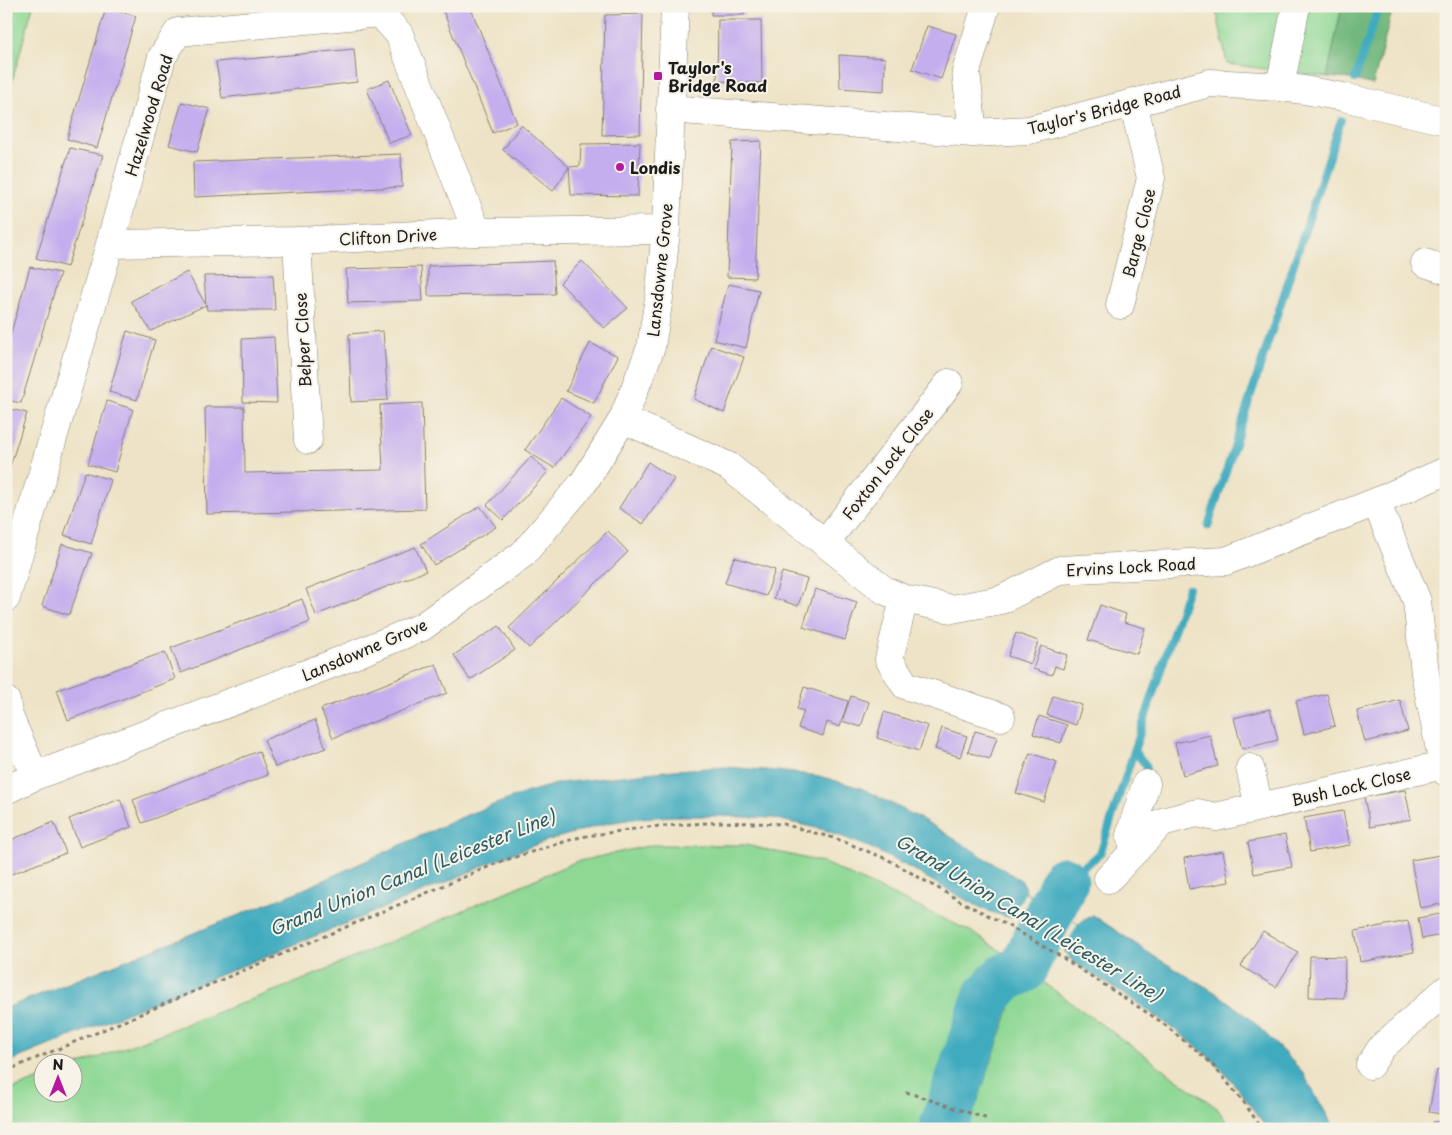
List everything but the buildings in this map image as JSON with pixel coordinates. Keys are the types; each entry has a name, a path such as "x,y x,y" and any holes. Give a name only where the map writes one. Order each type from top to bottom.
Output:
{"street":[{"name":"Lansdowne Grove","path":"6,790 35,776 332,664 422,627 523,554 584,482 623,419 651,347 659,298 666,230 675,6"},
{"path":"973,133 966,72 986,6"},
{"path":"1280,87 1296,6"},
{"name":"Hazelwood Road","path":"6,598 110,244 162,57 178,32 380,13 400,34 477,232"},
{"name":"Taylor's Bridge Road","path":"670,110 973,133 1029,130 1210,82 1280,87 1343,97 1446,121"},
{"name":"Barge Close","path":"1120,305 1151,178 1132,102"},
{"name":"Clifton Drive","path":"110,244 297,241 477,232 666,230"},
{"name":"Belper Close","path":"297,241 308,440"},
{"name":"Foxton Lock Close","path":"825,543 949,383"},
{"name":"Ervins Lock Road","path":"623,419 728,466 884,590 904,599 952,610 1001,600 1060,570 1226,561 1376,502 1446,471"},
{"path":"1376,502 1417,601 1436,671 1444,768"},
{"path":"904,599 888,659 905,685 1001,717"},
{"path":"6,701 8,714 35,776"},
{"path":"1250,768 1259,807"},
{"name":"Bush Lock Close","path":"1108,879 1162,822 1197,813 1216,817 1444,768"},
{"path":"1135,850 1130,836 1146,784"},
{"path":"1370,1065 1382,1047 1446,990"}],"path":[{"path":"6,1071 502,862 580,837 648,827 721,822 783,824 838,839 887,859 1060,956 1160,1021 1210,1062 1243,1101 1262,1129"},
{"path":"906,1092 988,1119"}],"green space":[{"path":"6,6 33,6 6,103"},
{"path":"1214,6 1342,6 1327,77 1227,64"},
{"path":"1342,6 1446,6 1393,7 1373,85 1352,79 1327,77"},
{"path":"652,845 745,845 822,862 970,931 1009,956 972,991 927,1129 6,1129 6,1092 32,1082 32,1102 82,1102 82,1064 300,981 575,862"},
{"path":"1040,980 1217,1108 1231,1129 968,1129 1014,996"}],"water":[{"name":"Grand Union Canal (Leicester Line)","path":"726,767 819,776 861,788 927,822 1022,881 1026,893 1078,924 1093,915 1155,957 1218,994 1251,1019 1301,1070 1335,1129 1267,1129 1234,1084 1212,1060 1162,1020 1072,961 1063,949 1011,918 985,910 869,847 825,830 772,818 673,816 639,818 608,823 546,841 505,856 454,879 6,1063 6,1008 304,889 469,814 528,792 560,783 674,770"}],"pier":[{"path":"1025,893 1078,924 1062,952 1010,920"}],"waterway":[{"path":"1355,79 1379,6"},
{"path":"1208,526 1341,120"},
{"path":"1064,881 1100,854 1188,588"},
{"path":"1134,751 1146,765 1146,780"},
{"name":"Grand Union Canal (Leicester Line)","path":"943,1129 987,997 1003,979 1023,969 1064,881"}],"place":[{"name":"Taylor's Bridge Road","path":"658,76"},
{"name":"Londis","path":"620,167"}]}
